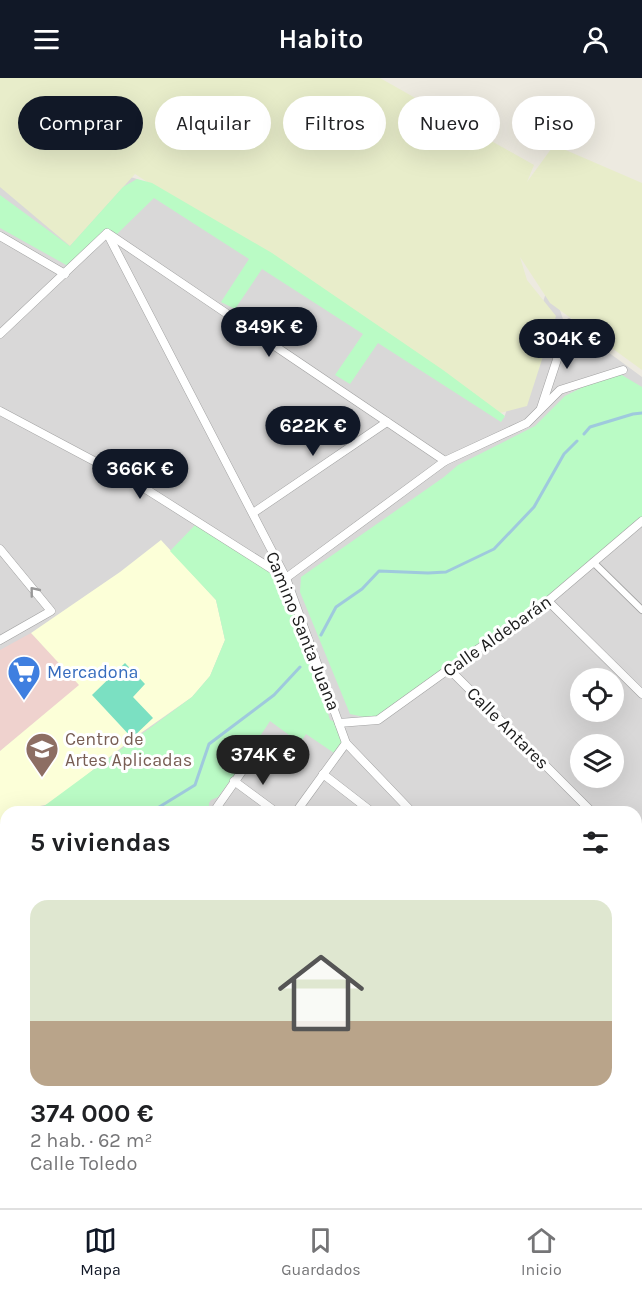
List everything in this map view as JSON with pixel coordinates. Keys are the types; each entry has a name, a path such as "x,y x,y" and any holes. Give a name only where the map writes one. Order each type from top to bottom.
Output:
{"street":[{"path":"0,334 107,233 445,461"},
{"name":"Camino Santa Juana","path":"107,233 286,578 346,742"},
{"path":"0,236 65,274"},
{"path":"541,409 569,323"},
{"path":"0,411 141,486 286,578 445,461 527,423 560,390 623,370"},
{"path":"252,513 387,422"},
{"name":"Calle Aldebarán","path":"339,723 378,720 548,601 642,521"},
{"path":"0,549 51,611 2,639"},
{"path":"593,562 642,610"},
{"path":"548,601 642,694"},
{"name":"Calle Antares","path":"449,669 586,806"},
{"path":"301,806 346,742 406,806"},
{"path":"218,806 252,757"},
{"path":"323,774 364,806"},
{"path":"234,781 268,806"}],"shaded area":[{"path":"0,78 380,78 412,96 398,96 398,150 500,150 500,146 534,165 527,182 550,150 566,150 642,183 642,370 550,303 520,257 527,280 556,316 527,406 500,413 135,174 70,246 0,187"},
{"path":"0,135 18,141 18,150 44,150 137,179 504,418 550,281 563,319 642,377 642,806 0,806"},
{"path":"161,540 216,600 225,640 210,676 192,697 131,740 50,804 0,806 0,751 79,685 31,633 120,572"},
{"name":"Mercadona","path":"31,633 80,685 0,751 0,650"}],"green space":[{"path":"137,179 152,183 272,253 443,370 505,416 501,422 378,343 350,384 335,375 363,334 262,269 235,309 221,302 249,259 154,198 116,235 107,233 68,266 0,228 0,195 71,247 123,187"},
{"path":"615,371 642,387 642,521 548,601 378,720 350,714 300,592 301,577 458,465 535,426 565,396"},
{"path":"198,522 286,578 330,720 339,723 346,743 337,755 306,734 300,743 270,721 253,747 244,749 240,759 242,764 218,797 211,800 209,806 44,806 192,697 210,676 225,640 216,600 170,551"},
{"path":"125,663 145,684 133,697 153,718 132,738 92,695"}],"waterway":[{"path":"584,434 590,427 642,413"},
{"path":"321,635 336,607 362,589 379,571 446,572 494,549 534,507 564,454 577,441"},
{"path":"161,806 195,785 209,744 274,695 300,667"}],"place":[{"name":"Mercadona","path":"24,701"},
{"name":"Centro de Artes Aplicadas","path":"42,778"}]}
